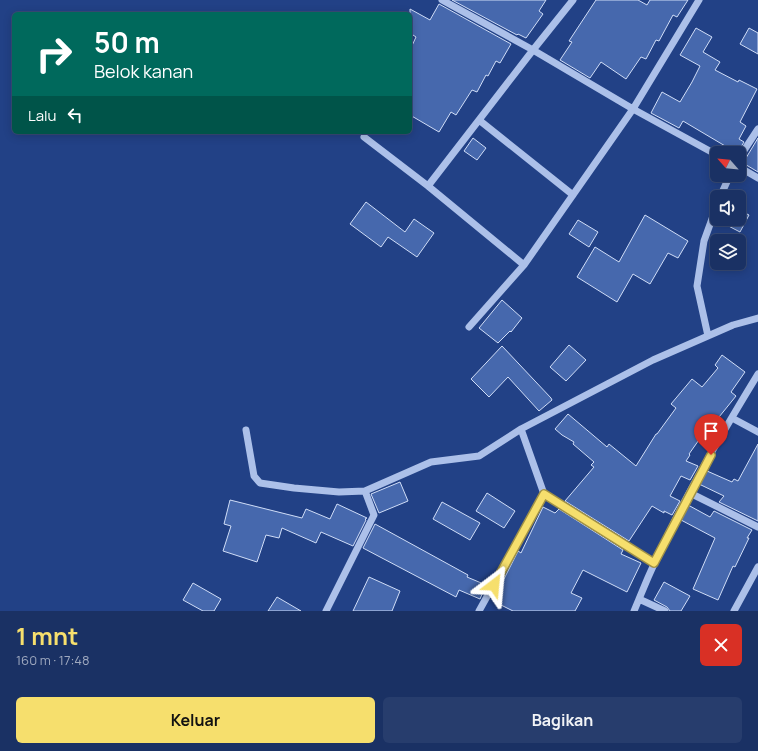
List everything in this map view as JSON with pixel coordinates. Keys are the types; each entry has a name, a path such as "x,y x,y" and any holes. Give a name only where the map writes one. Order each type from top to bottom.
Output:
{"street":[{"path":"442,0 710,151"},
{"path":"428,186 573,0"},
{"path":"469,327 524,265 633,109 699,0"},
{"path":"479,120 573,195"},
{"path":"746,147 758,128"},
{"path":"364,137 428,186 524,265"},
{"path":"746,171 758,178"},
{"path":"708,336 697,286 704,241 710,224"},
{"path":"246,430 254,476 260,483 339,492 365,491 432,462 479,456 521,429 653,360 732,325 758,318"},
{"path":"634,611 654,563 690,493 758,374"},
{"path":"732,418 758,432"},
{"path":"521,429 544,494 654,563"},
{"path":"326,611 374,515 365,491"},
{"path":"690,493 758,527"},
{"path":"479,611 544,494"},
{"path":"734,611 758,568"},
{"path":"639,599 665,611"}],"building":[{"path":"452,0 546,0 539,11 543,14 526,38 518,34 517,35"},
{"path":"596,0 638,0 647,5 650,0 688,0 677,17 673,15 659,41 656,40 646,59 641,57 626,79 601,62 590,78 560,60 572,42 569,41"},
{"path":"439,4 511,44 500,63 496,61 488,76 486,75 477,92 472,90 456,115 451,112 439,132 412,116 412,46 416,37 412,34 412,12 410,12 410,9 430,20"},
{"path":"696,28 712,37 703,52 720,62 715,70 738,82 739,80 757,89 740,122 746,126 739,139 744,142 741,146 725,146 683,121 679,128 651,113 662,92 680,102 700,66 680,55"},
{"path":"749,28 758,33 758,54 740,44"},
{"path":"473,138 486,148 477,160 464,151"},
{"path":"758,138 758,172 746,165 746,158"},
{"path":"366,202 405,232 414,219 434,233 417,257 388,237 381,247 350,224"},
{"path":"746,214 749,215 746,221"},
{"path":"645,215 688,241 678,258 668,253 650,284 633,274 617,302 577,277 595,247 619,262"},
{"path":"578,220 598,232 589,247 569,234"},
{"path":"728,226 743,226 740,232"},
{"path":"502,300 522,318 511,332 510,331 498,343 479,328"},
{"path":"569,345 586,360 566,381 550,367"},
{"path":"502,346 551,398 552,400 539,411 508,377 489,397 471,379"},
{"path":"722,355 745,372 731,392 736,396 715,422 713,420 689,454 690,455 686,461 698,466 690,480 681,476 670,496 680,501 672,515 664,511 664,513 652,506 629,541 565,501 594,467 591,465 594,462 573,444 574,442 555,429 568,414 607,447 609,444 636,466 656,434 676,408 671,404 692,379 702,387 718,368 715,365"},
{"path":"758,444 758,521 719,502 724,496 699,484 707,471 732,482 734,479 738,481"},
{"path":"400,482 408,501 379,513 371,494"},
{"path":"487,493 515,511 504,528 476,511"},
{"path":"230,500 302,518 306,509 330,519 337,504 367,518 365,519 366,520 353,546 321,532 316,543 282,528 279,538 266,535 257,562 223,551 231,526 224,524"},
{"path":"442,502 480,523 470,540 433,519"},
{"path":"688,505 710,517 714,511 752,530 747,538 749,538 735,567 733,566 718,600 693,589 715,538 681,520"},
{"path":"543,507 555,513 559,509 623,550 621,554 641,563 627,592 583,570 571,593 582,598 575,611 513,611 493,601 518,551 521,553"},
{"path":"375,524 468,575 467,577 486,585 480,599 459,590 456,597 363,548"},
{"path":"369,577 400,591 392,611 353,611"},
{"path":"664,582 690,596 681,611 670,611 667,607 654,600"},
{"path":"193,583 221,599 214,611 203,611 183,600"},
{"path":"277,597 301,611 268,611"}],"route":[{"path":"494,585 544,494 654,563 711,455"}]}
